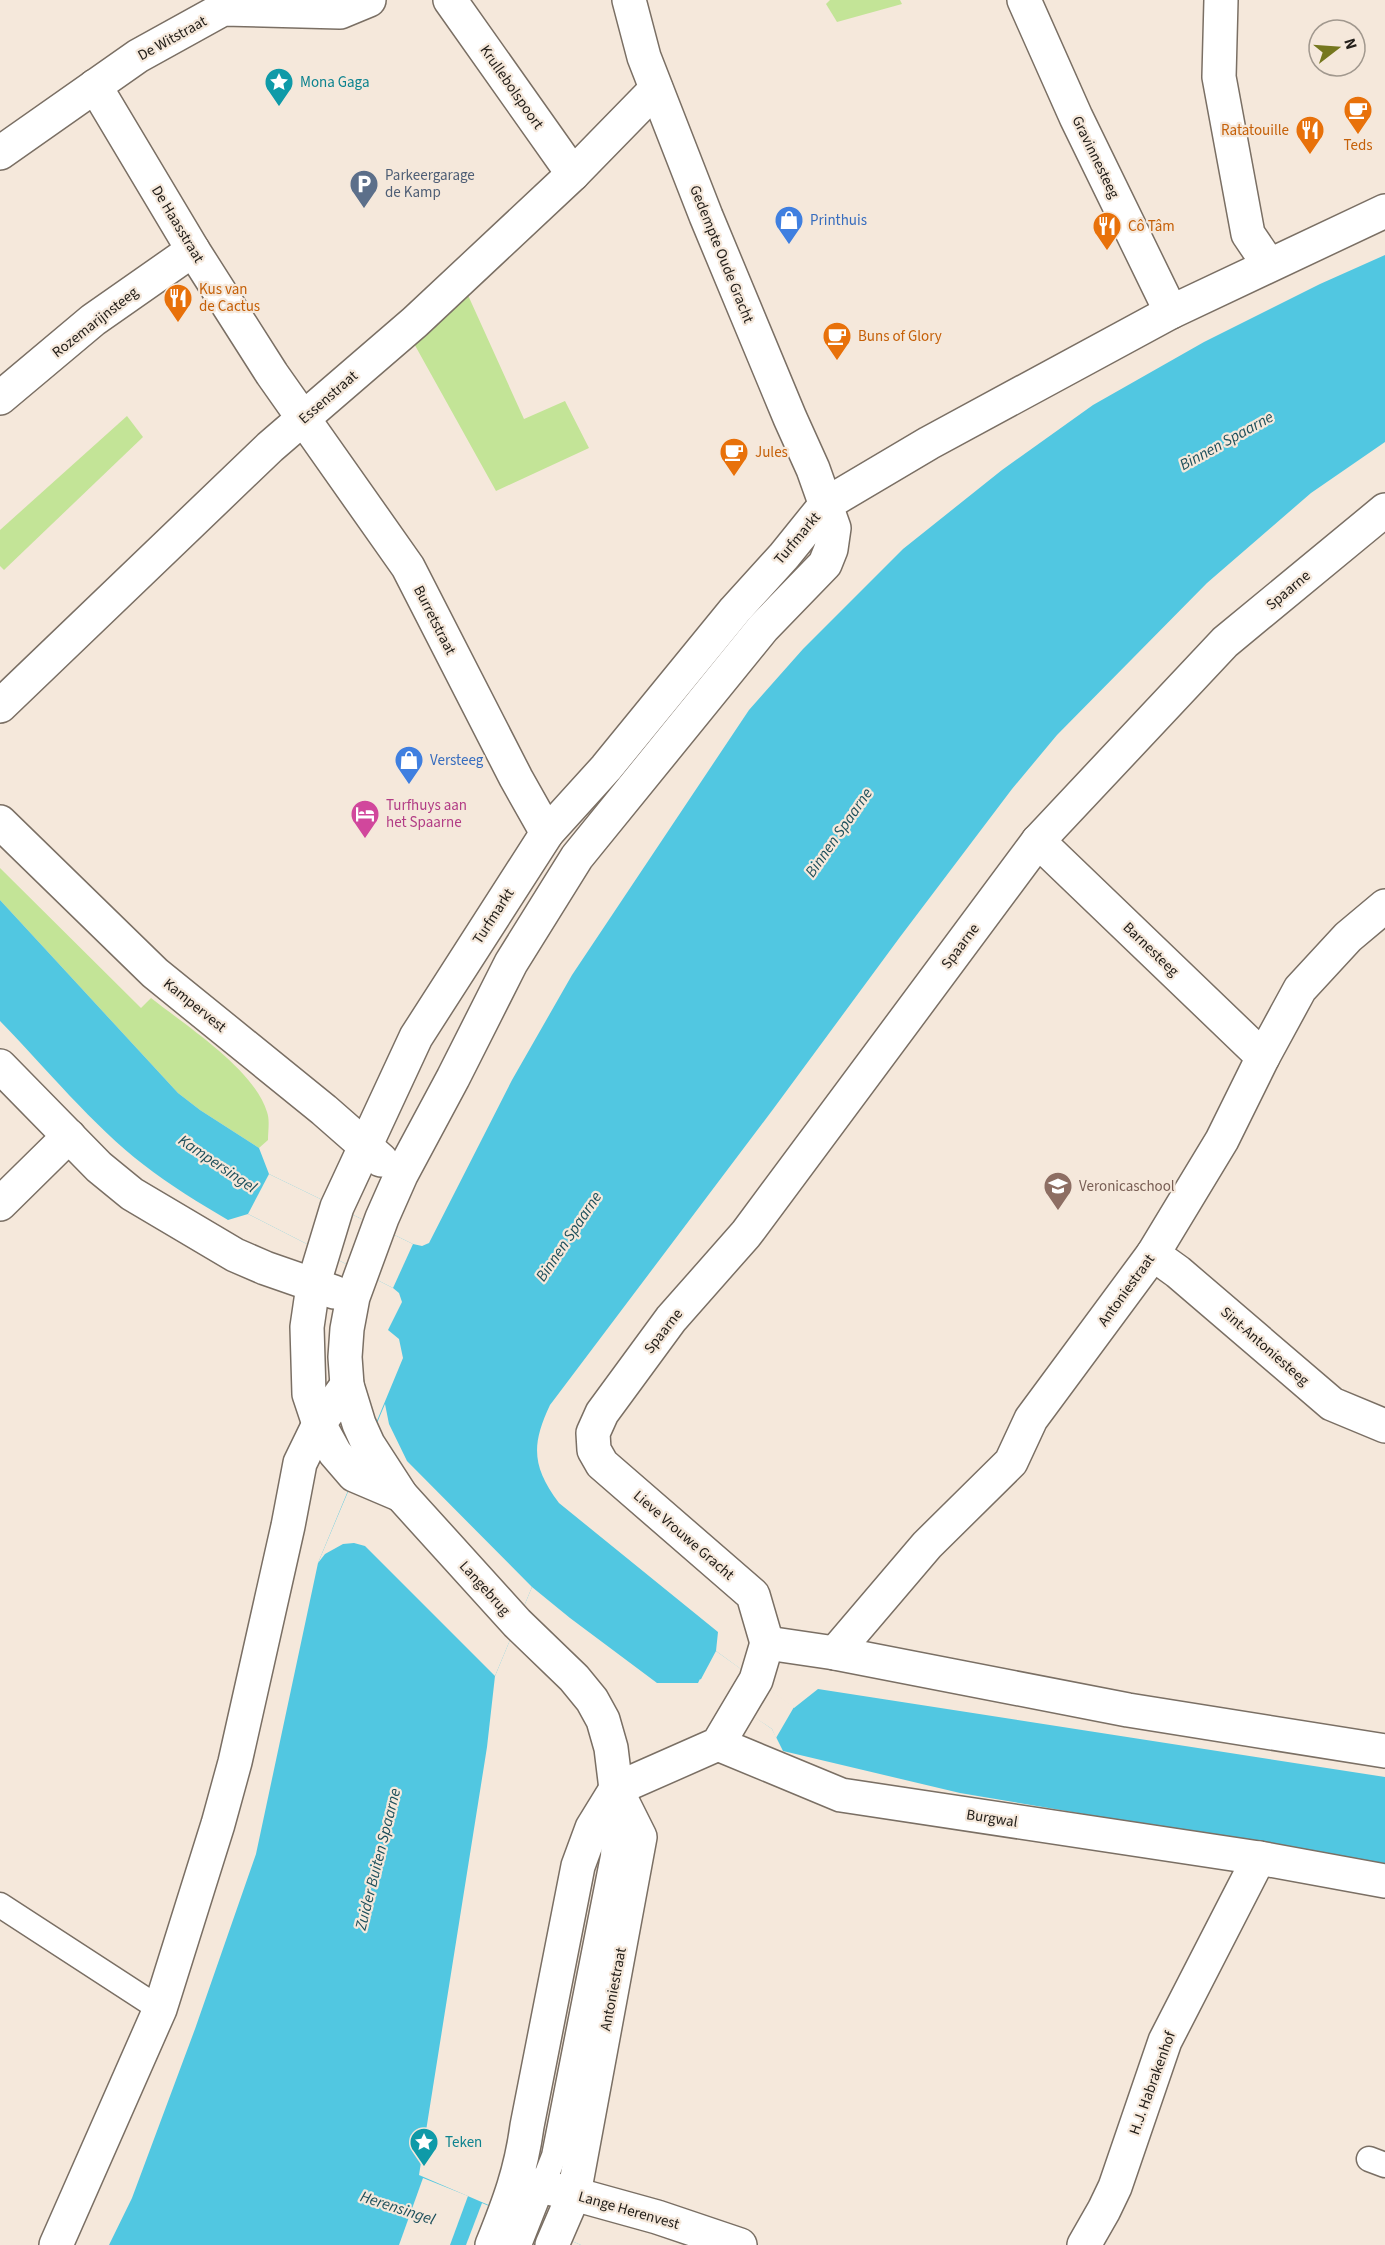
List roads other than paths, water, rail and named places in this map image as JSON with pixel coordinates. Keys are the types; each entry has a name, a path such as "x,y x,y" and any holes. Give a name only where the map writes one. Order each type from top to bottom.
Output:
{"street":[{"name":"De Witstraat","path":"0,153 138,56 223,9 340,12 369,0"},
{"name":"Krullebolspoort","path":"450,0 573,174"},
{"name":"Gedempte Oude Gracht","path":"629,0 644,57 656,89 826,504"},
{"name":"Gravinnesteeg","path":"1024,0 1076,117 1171,312"},
{"path":"1221,0 1219,77 1248,234 1269,265"},
{"name":"De Haasstraat","path":"95,86 193,250 303,419"},
{"name":"Essenstraat","path":"0,706 270,447 415,322 573,174 656,89"},
{"path":"826,504 929,442 1171,312 1385,211"},
{"name":"Rozemarijnsteeg","path":"0,398 93,320 193,250"},
{"name":"Burretstraat","path":"303,419 408,567 516,778 547,832"},
{"name":"Turfmarkt","path":"354,1475 335,1453 319,1424 309,1394 308,1327 313,1286 337,1207 417,1037 460,965 547,832 606,768 735,610 826,504"},
{"name":"Turfmarkt","path":"368,1444 352,1406 347,1385 347,1329 357,1284 378,1227 401,1175 511,963 577,857 763,628 825,564 831,549 834,528 826,504"},
{"name":"Spaarne","path":"593,1433 602,1413 671,1319 746,1234 1038,841 1225,642 1385,510"},
{"name":"Kampervest","path":"0,822 155,973 324,1110 365,1148 401,1175"},
{"name":"Barnesteeg","path":"1038,841 1263,1057"},
{"name":"Antoniestraat","path":"835,1653 927,1545 1011,1462 1031,1419 1153,1254 1222,1140 1300,989 1348,937 1385,906"},
{"path":"0,1066 99,1167 132,1194 235,1255 265,1268 313,1286 357,1284"},
{"path":"0,1204 69,1136"},
{"name":"Sint-Antoniesteeg","path":"1153,1254 1178,1272 1332,1404 1385,1426"},
{"path":"56,2245 160,2009 235,1762 300,1463 319,1424 347,1385"},
{"name":"Lieve Vrouwe Gracht","path":"593,1433 594,1450 602,1464 753,1595 767,1643"},
{"name":"Langebrug","path":"368,1444 400,1495 517,1623 574,1678"},
{"name":"Langebrug","path":"354,1475 400,1495"},
{"path":"492,2245 535,2228 530,2184 578,1866 592,1828 616,1789 718,1744 748,1694 767,1643 835,1653 1128,1710 1385,1751"},
{"name":"Antoniestraat","path":"535,2228 574,2194 640,1837 616,1789 611,1748 603,1720 592,1700 574,1678"},
{"name":"Burgwal","path":"718,1744 842,1795 1259,1858 1385,1881"},
{"name":"H.J. Habrakenhof","path":"1084,2245 1115,2187 1165,2042 1259,1858"},
{"name":"Lange Herenvest","path":"530,2184 657,2217 740,2245"}],"lane":[{"path":"0,1905 160,2009"},
{"path":"519,2245 535,2228"}],"water":[{"path":"1385,255 1385,442 1311,493 1207,583 1057,735 1012,789 900,937 550,1405 540,1432 537,1456 544,1478 559,1503 718,1632 716,1651 794,1708 818,1689 1385,1777 1385,1865 960,1793 783,1751 772,1729 700,1679 698,1683 657,1683 532,1587 495,1676 487,1747 419,2175 581,2245 109,2245 132,2198 195,2029 256,1854 318,1563 403,1358 399,1339 388,1330 402,1302 399,1293 393,1288 248,1214 228,1220 217,1214 174,1187 106,1133 0,1021 0,900 178,1093 259,1148 269,1174 413,1244 422,1246 429,1243 512,1080 572,975 749,710 803,649 903,549 1002,470 1093,405 1204,342 1320,284"}],"place":[{"name":"Mona Gaga","path":"279,108"},
{"name":"Teds","path":"1358,136"},
{"name":"Ratatouille","path":"1310,156"},
{"name":"Parkeergarage de Kamp","path":"364,210"},
{"name":"Printhuis","path":"789,246"},
{"name":"Cô Tâm","path":"1107,252"},
{"name":"Kus van de Cactus","path":"178,324"},
{"name":"Buns of Glory","path":"837,362"},
{"name":"Jules","path":"734,478"},
{"name":"Versteeg","path":"409,786"},
{"name":"Turfhuys aan het Spaarne","path":"365,840"},
{"name":"Veronicaschool","path":"1058,1212"},
{"name":"Teken","path":"424,2168"}],"water label":[{"name":"Binnen Spaarne","path":"1226,440"},
{"name":"Binnen Spaarne","path":"838,832"},
{"name":"Kampersingel","path":"218,1163"},
{"name":"Binnen Spaarne","path":"568,1236"},
{"name":"Zuider Buiten Spaarne","path":"377,1859"},
{"name":"Herensingel","path":"398,2207"}]}
